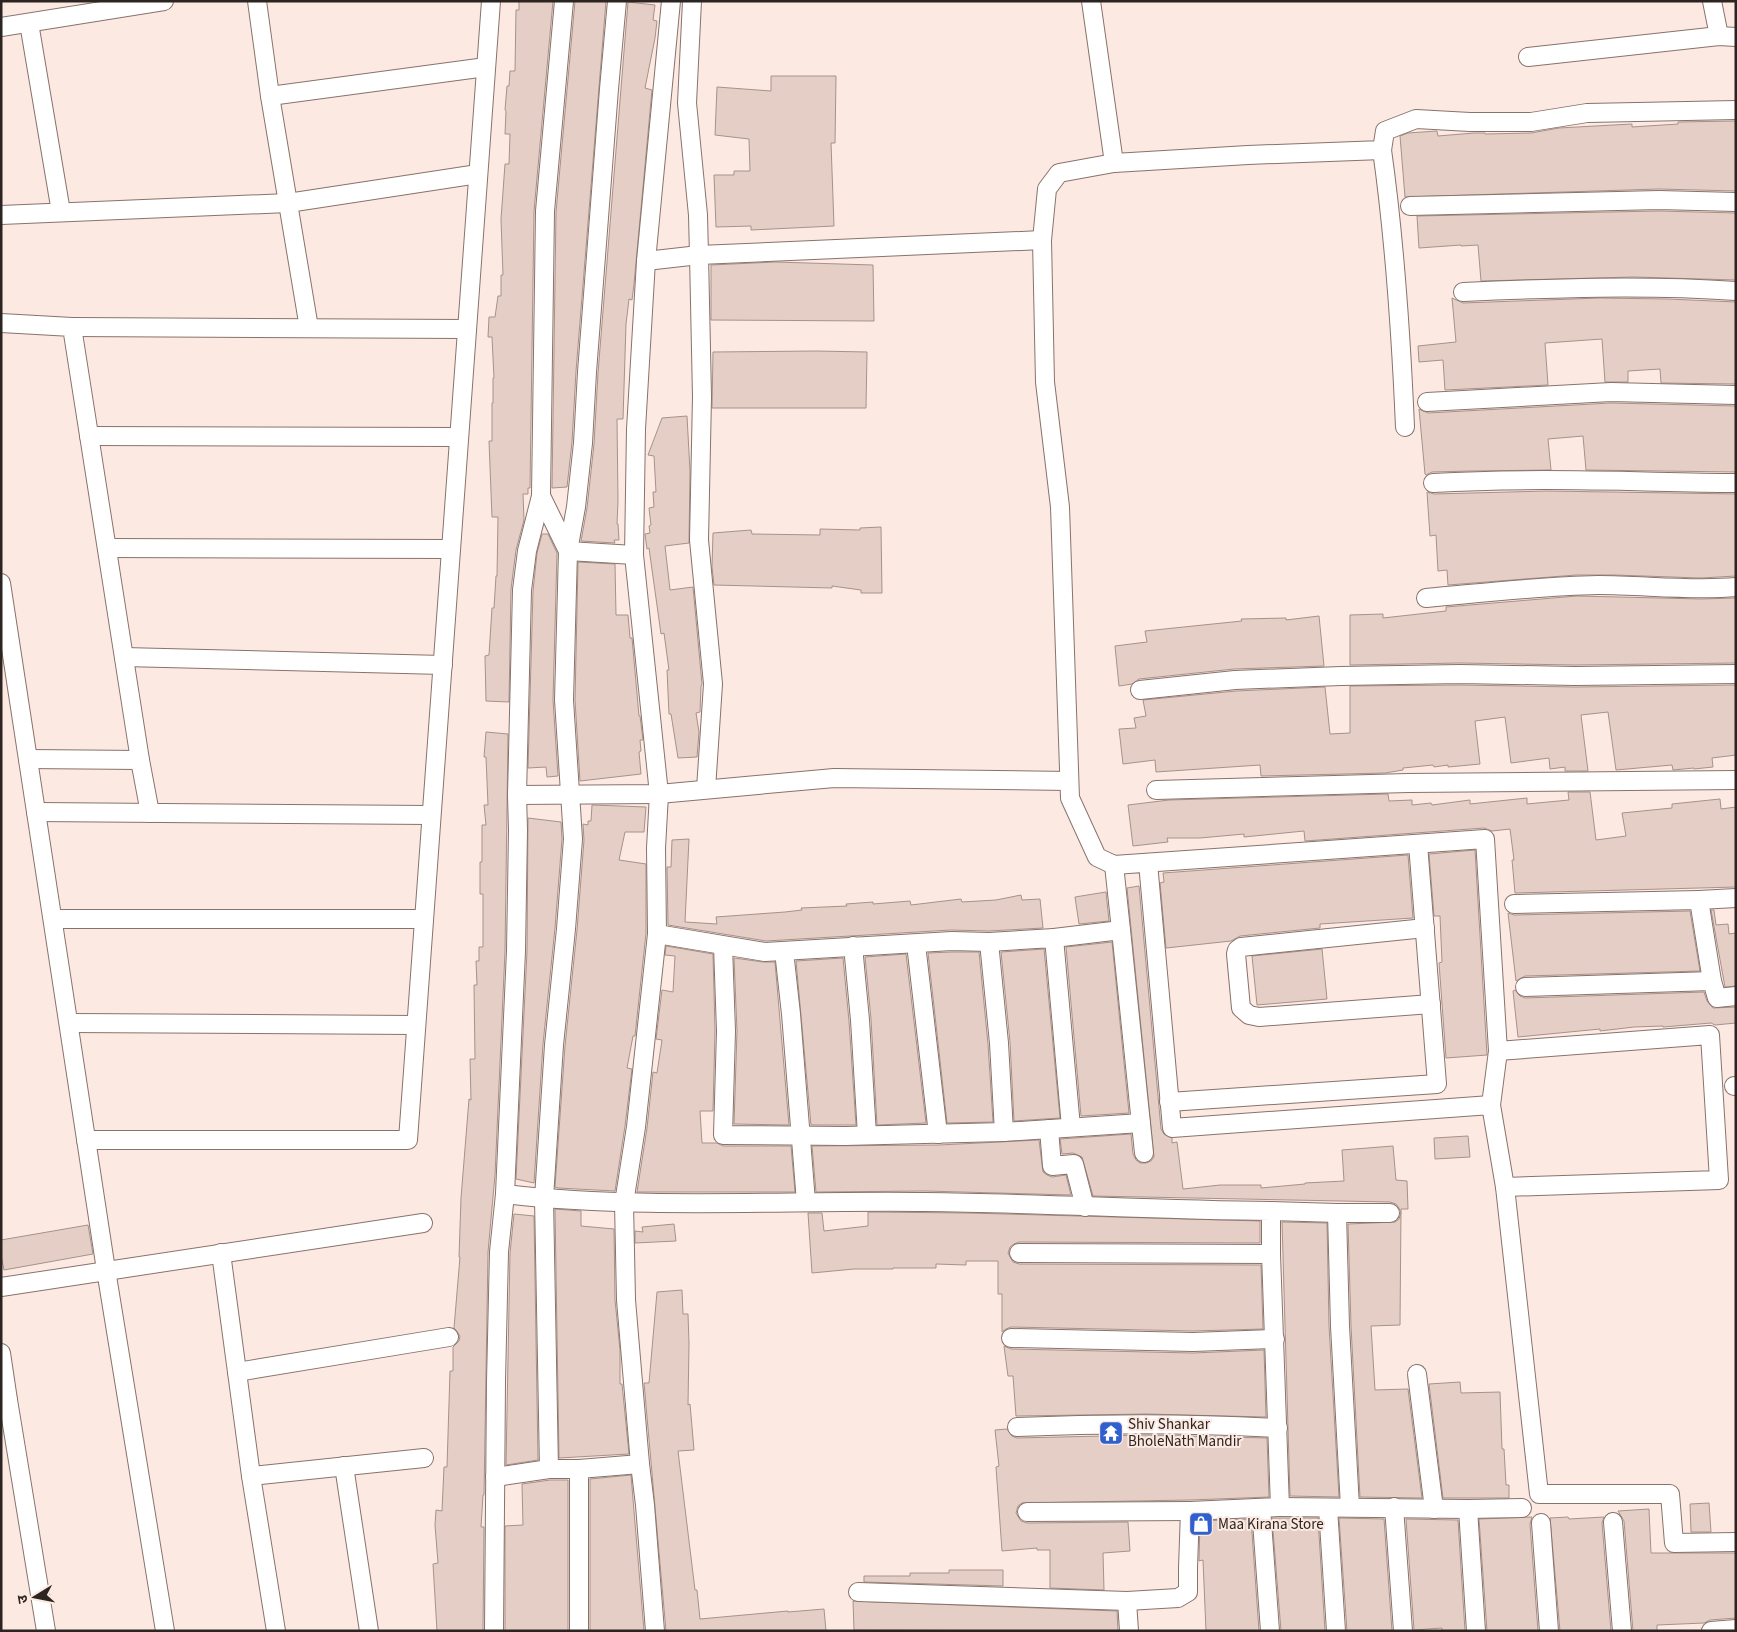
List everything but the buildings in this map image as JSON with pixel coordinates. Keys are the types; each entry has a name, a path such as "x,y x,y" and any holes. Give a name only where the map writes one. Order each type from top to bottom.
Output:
{"street":[{"path":"1,27 164,1"},
{"path":"257,1 270,96 309,328"},
{"path":"86,1140 408,1140 491,1"},
{"path":"494,1631 499,1252 505,1194 516,951 517,795 522,590 527,551 541,496 546,211 564,1"},
{"path":"549,1469 544,1198 554,1045 574,839 564,700 568,552 576,508 583,443 617,1"},
{"path":"655,1631 626,1300 624,1203 636,1127 657,934 656,848 659,794 634,555 636,429 646,261 671,1"},
{"path":"692,1 687,104 698,215 702,397 699,540 713,684 706,789"},
{"path":"1091,1 1114,163"},
{"path":"1528,57 1728,36 1712,1"},
{"path":"28,23 61,212"},
{"path":"270,96 486,67"},
{"path":"1406,427 1391,215 1382,150 1385,132 1416,119 1470,122 1531,122 1587,113 1736,110"},
{"path":"1382,150 1114,163 1059,173 1047,189 1042,240 1045,382 1060,507 1070,798 1098,857 1114,865 1485,839 1498,1051 1491,1105 1505,1187 1539,1494 1670,1494 1674,1542 1736,1542"},
{"path":"1,214 288,203 478,174"},
{"path":"1410,206 1659,200 1736,202"},
{"path":"646,261 699,255 1042,240"},
{"path":"1463,292 1554,288 1667,287 1736,291"},
{"path":"1,323 72,327 467,329"},
{"path":"72,327 140,760 150,812"},
{"path":"1427,402 1611,392 1736,395"},
{"path":"89,436 459,437"},
{"path":"1432,483 1490,479 1537,479 1736,483"},
{"path":"541,496 568,552"},
{"path":"107,548 451,549"},
{"path":"568,552 634,555"},
{"path":"1,583 106,1270 165,1631"},
{"path":"1426,598 1599,585 1716,589 1736,587"},
{"path":"124,657 442,665"},
{"path":"1140,690 1235,680 1340,676 1736,674"},
{"path":"28,759 140,760"},
{"path":"517,795 659,794 834,778 1069,780"},
{"path":"1156,790 1408,783 1736,780"},
{"path":"36,812 431,815"},
{"path":"1418,844 1439,1109"},
{"path":"1148,863 1172,1128 1491,1105"},
{"path":"1114,865 1144,1153"},
{"path":"1514,904 1736,898"},
{"path":"1699,900 1712,981 1717,998 1736,996"},
{"path":"53,919 424,919"},
{"path":"1425,928 1241,947 1237,950 1236,954 1242,1008 1249,1015 1259,1017 1431,1004"},
{"path":"657,934 766,952 952,941 989,942 1054,938 1121,930"},
{"path":"1054,938 1071,1127"},
{"path":"989,942 999,1043 1004,1132"},
{"path":"916,944 938,1134"},
{"path":"723,946 726,1032 723,1135 938,1134 1004,1132 1141,1123"},
{"path":"853,946 860,1020 867,1135"},
{"path":"784,951 806,1202"},
{"path":"1525,987 1712,981"},
{"path":"69,1023 416,1025"},
{"path":"1498,1051 1710,1035 1719,1180 1505,1187"},
{"path":"1169,1102 1437,1084"},
{"path":"1049,1129 1052,1166 1074,1164 1085,1207"},
{"path":"505,1194 624,1203 925,1202 1390,1213"},
{"path":"1271,1211 1280,1507"},
{"path":"1337,1213 1340,1326 1350,1508"},
{"path":"1,1287 424,1223"},
{"path":"221,1253 251,1476 276,1631"},
{"path":"1019,1253 1271,1254"},
{"path":"237,1372 449,1337"},
{"path":"1010,1338 1193,1342 1275,1339"},
{"path":"1,1354 5,1401 46,1631"},
{"path":"1417,1374 1434,1509"},
{"path":"1017,1427 1106,1424 1200,1424 1278,1428"},
{"path":"251,1476 424,1458"},
{"path":"495,1478 549,1469 579,1469 640,1464"},
{"path":"344,1466 369,1631"},
{"path":"579,1469 579,1631"},
{"path":"1027,1512 1190,1511 1280,1507 1522,1508"},
{"path":"1394,1507 1403,1631"},
{"path":"1260,1508 1270,1631"},
{"path":"1328,1508 1336,1631"},
{"path":"1468,1509 1476,1631"},
{"path":"858,1592 1127,1601 1178,1598 1188,1592 1190,1511"},
{"path":"1541,1522 1548,1631"},
{"path":"1613,1522 1622,1631"},
{"path":"1127,1601 1129,1631"},
{"path":"1711,1631 1736,1629"}],"place":[{"name":"Shiv Shankar BholeNath Mandir","path":"1111,1433"},
{"name":"Maa Kirana Store","path":"1201,1524"}]}
